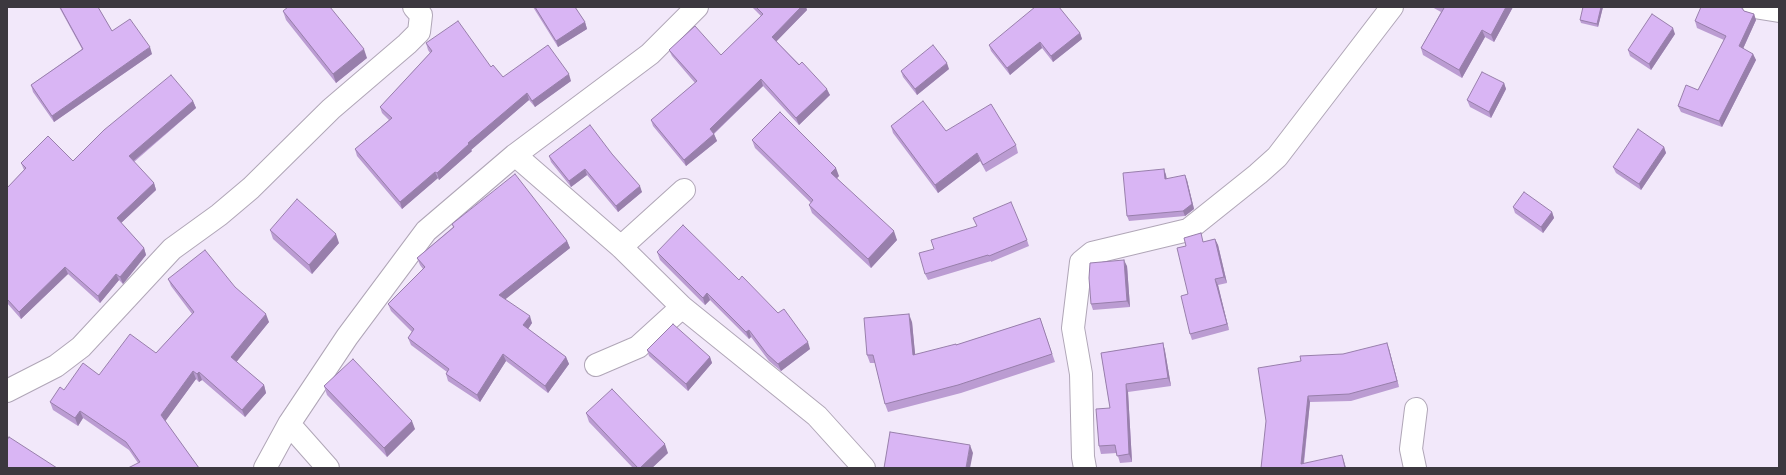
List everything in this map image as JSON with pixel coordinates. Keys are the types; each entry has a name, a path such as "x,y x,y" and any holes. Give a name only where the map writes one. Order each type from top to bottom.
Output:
{"street":[{"path":"7,391 56,366 81,347 172,249 220,215 251,188 331,109 407,44 419,32 420,16 414,7"},
{"path":"265,468 289,424 347,337 426,231 515,155 650,54 697,7"},
{"path":"1085,468 1083,457 1081,374 1073,328 1081,262 1092,254 1188,230 1258,174 1277,157 1392,7"},
{"path":"1754,7 1779,11"},
{"path":"515,155 621,247 682,307 816,416 864,468"},
{"path":"621,247 684,190"},
{"path":"596,365 638,347 682,307"},
{"path":"1415,468 1411,449 1416,409"},
{"path":"289,424 328,468"}],"building":[{"path":"60,7 98,7 112,31 130,19 150,47 52,116 31,85 83,49"},
{"path":"288,7 330,7 364,49 333,74 283,11"},
{"path":"535,7 575,7 585,22 556,41"},
{"path":"756,7 801,7 772,37 799,65 802,62 827,89 796,118 761,79 710,129 714,134 684,160 651,120 697,81 669,50 695,26 721,55 763,14"},
{"path":"1035,7 1059,7 1080,33 1051,56 1040,42 1007,68 989,45"},
{"path":"1442,7 1506,7 1491,35 1482,30 1459,70 1421,48 1444,8"},
{"path":"1583,7 1601,7 1597,24 1580,20"},
{"path":"1701,7 1741,7 1744,11 1754,14 1739,46 1753,54 1719,121 1678,106 1686,85 1698,90 1726,36 1695,21"},
{"path":"1652,14 1673,28 1649,64 1628,50"},
{"path":"458,21 491,67 493,65 503,77 548,45 569,74 532,101 527,93 468,143 469,144 437,173 435,172 400,202 355,149 392,118 380,107 432,51 426,43"},
{"path":"933,45 947,63 915,89 901,71"},
{"path":"1482,72 1504,83 1489,112 1467,100"},
{"path":"171,75 193,101 129,156 154,183 117,218 144,248 120,277 116,274 98,296 65,267 19,312 7,299 7,188 26,168 21,163 48,136 73,161 104,130"},
{"path":"923,101 946,131 991,104 1016,145 983,165 977,153 935,185 891,126"},
{"path":"780,112 836,168 831,173 894,231 868,259 809,205 813,200 752,140"},
{"path":"590,125 612,154 640,186 616,206 585,169 569,181 549,156"},
{"path":"1638,129 1664,147 1639,184 1613,167"},
{"path":"1164,169 1165,179 1185,175 1192,204 1183,211 1127,216 1123,173"},
{"path":"515,174 567,241 499,295 530,316 523,325 566,357 545,386 503,354 477,395 446,374 449,369 408,338 414,329 388,304 425,267 417,258 454,227 452,224"},
{"path":"1524,192 1552,212 1541,227 1513,207"},
{"path":"297,199 336,234 309,265 270,230"},
{"path":"1011,202 1027,240 989,256 988,255 925,274 919,253 934,249 931,240 977,226 973,218"},
{"path":"683,225 739,280 742,276 778,313 784,309 808,342 778,364 767,354 749,330 746,332 707,293 703,298 657,252"},
{"path":"1201,233 1203,242 1215,239 1224,277 1215,279 1227,324 1190,334 1181,296 1188,294 1177,248 1186,246 1184,238"},
{"path":"205,250 235,287 266,314 231,357 264,385 242,410 199,372 197,374 193,371 161,415 199,468 128,468 140,462 126,442 80,411 75,418 50,402 60,387 64,390 83,363 99,375 130,334 156,353 194,312 168,279"},
{"path":"1124,260 1127,301 1091,304 1089,278 1090,263"},
{"path":"909,314 913,355 956,345 1040,318 1052,354 958,385 885,404 873,355 867,355 864,318"},
{"path":"673,324 710,357 686,384 647,350"},
{"path":"1163,343 1168,378 1126,384 1129,454 1117,456 1115,445 1099,446 1096,409 1110,408 1101,353"},
{"path":"1387,343 1397,381 1349,394 1308,396 1301,464 1342,455 1345,468 1261,468 1266,421 1258,368 1301,361 1300,356 1343,354"},
{"path":"353,359 412,421 384,448 324,386"},
{"path":"612,389 665,444 640,468 638,468 586,413"},
{"path":"890,432 970,445 966,468 884,468"},
{"path":"9,437 57,468 7,468 7,440"}]}
